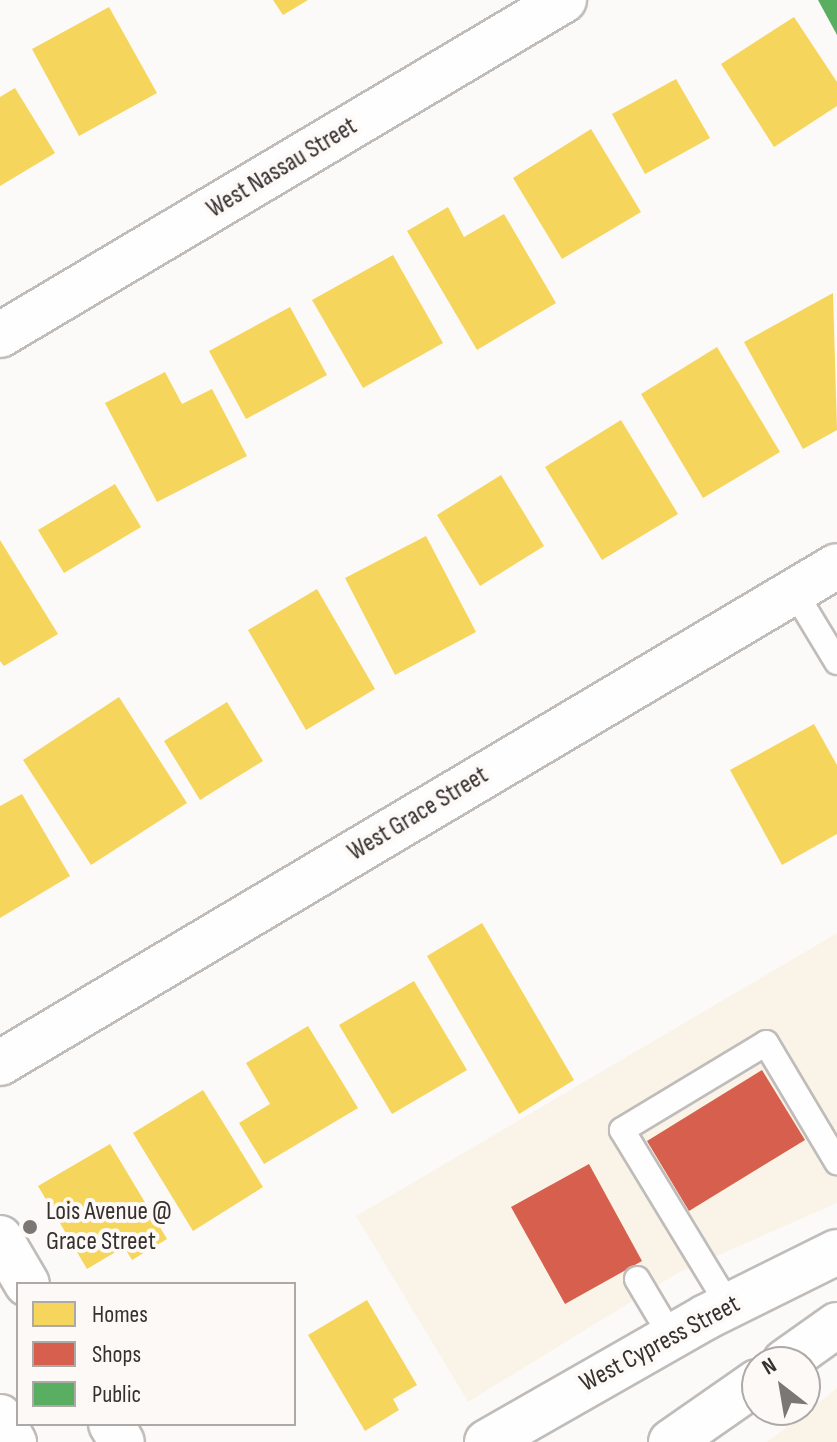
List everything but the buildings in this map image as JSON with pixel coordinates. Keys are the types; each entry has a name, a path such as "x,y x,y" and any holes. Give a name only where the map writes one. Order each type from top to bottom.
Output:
{"street":[{"name":"West Nassau Street","path":"0,335 564,0"},
{"name":"West Grace Street","path":"0,1063 837,566"},
{"path":"0,1238 26,1282"},
{"name":"West Cypress Street","path":"487,1442 671,1336 837,1252"},
{"path":"671,1442 741,1393"},
{"path":"0,1417 14,1442"}],"lane":[{"path":"794,591 837,662"},
{"path":"729,1306 622,1130 766,1043 837,1162"},
{"path":"637,1279 671,1336"}],"shaded area":[{"path":"837,933 837,1203 678,1273 468,1402 356,1216"},
{"path":"837,1388 837,1442 767,1442 788,1426 821,1426 821,1401"}],"place":[{"name":"Lois Avenue @ Grace Street","path":"30,1227"}]}
